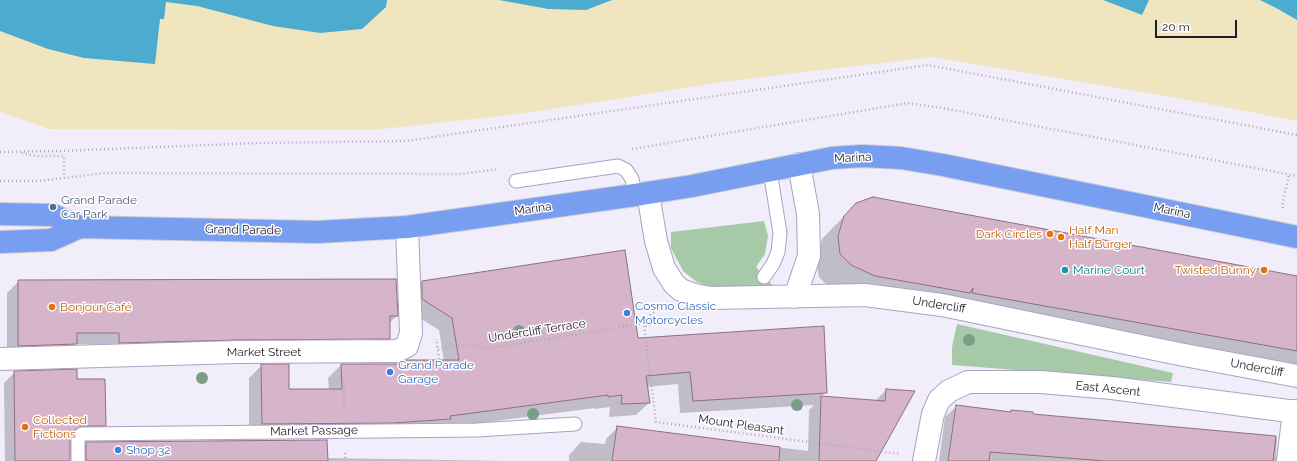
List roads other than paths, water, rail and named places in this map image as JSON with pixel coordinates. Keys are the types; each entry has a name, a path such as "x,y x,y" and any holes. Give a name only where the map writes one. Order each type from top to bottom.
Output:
{"highway":[{"name":"Marina","path":"407,227 642,194 770,171 799,164 862,156 908,159 1010,178 1297,237"},
{"name":"Grand Parade","path":"0,214 53,215 80,227 317,232 407,227"},
{"name":"Grand Parade","path":"0,242 51,240 80,227"}],"street":[{"path":"795,297 808,256 808,214 799,164"},
{"name":"Undercliff","path":"642,194 664,268 674,284 681,290 695,295 711,298 865,295 942,305 1179,354 1297,376"},
{"name":"Market Street","path":"0,359 238,352 397,351 407,346 411,333 407,227"},
{"name":"East Ascent","path":"924,459 933,414 939,400 949,391 968,382 1041,382 1112,388 1296,412"},
{"path":"1288,461 1296,412"}],"lane":[{"path":"516,181 618,166 626,170 642,194"},
{"path":"764,277 778,252 780,233 770,171"},
{"name":"Market Passage","path":"78,461 78,437 82,434 345,430 477,430 575,424"}],"water":[{"path":"0,0 387,0 386,7 362,29 320,33 273,26 197,6 166,2 164,19 160,19 155,64 84,58 48,49 0,31"},
{"path":"499,0 612,0 586,10 548,9"},
{"path":"1103,0 1149,0 1142,15"},
{"path":"1260,0 1297,0 1297,20 1278,9"}],"place":[{"name":"Grand Parade Car Park","path":"53,207"},
{"name":"Dark Circles","path":"1050,234"},
{"name":"Half Man Half Burger","path":"1061,237"},
{"name":"Marine Court","path":"1065,270"},
{"name":"Twisted Bunny","path":"1264,270"},
{"name":"Bonjour Café","path":"52,307"},
{"name":"Cosmo Classic Motorcycles","path":"627,313"},
{"name":"Grand Parade Garage","path":"390,372"},
{"name":"Collected Fictions","path":"25,427"},
{"name":"Shop 32","path":"118,450"}]}
